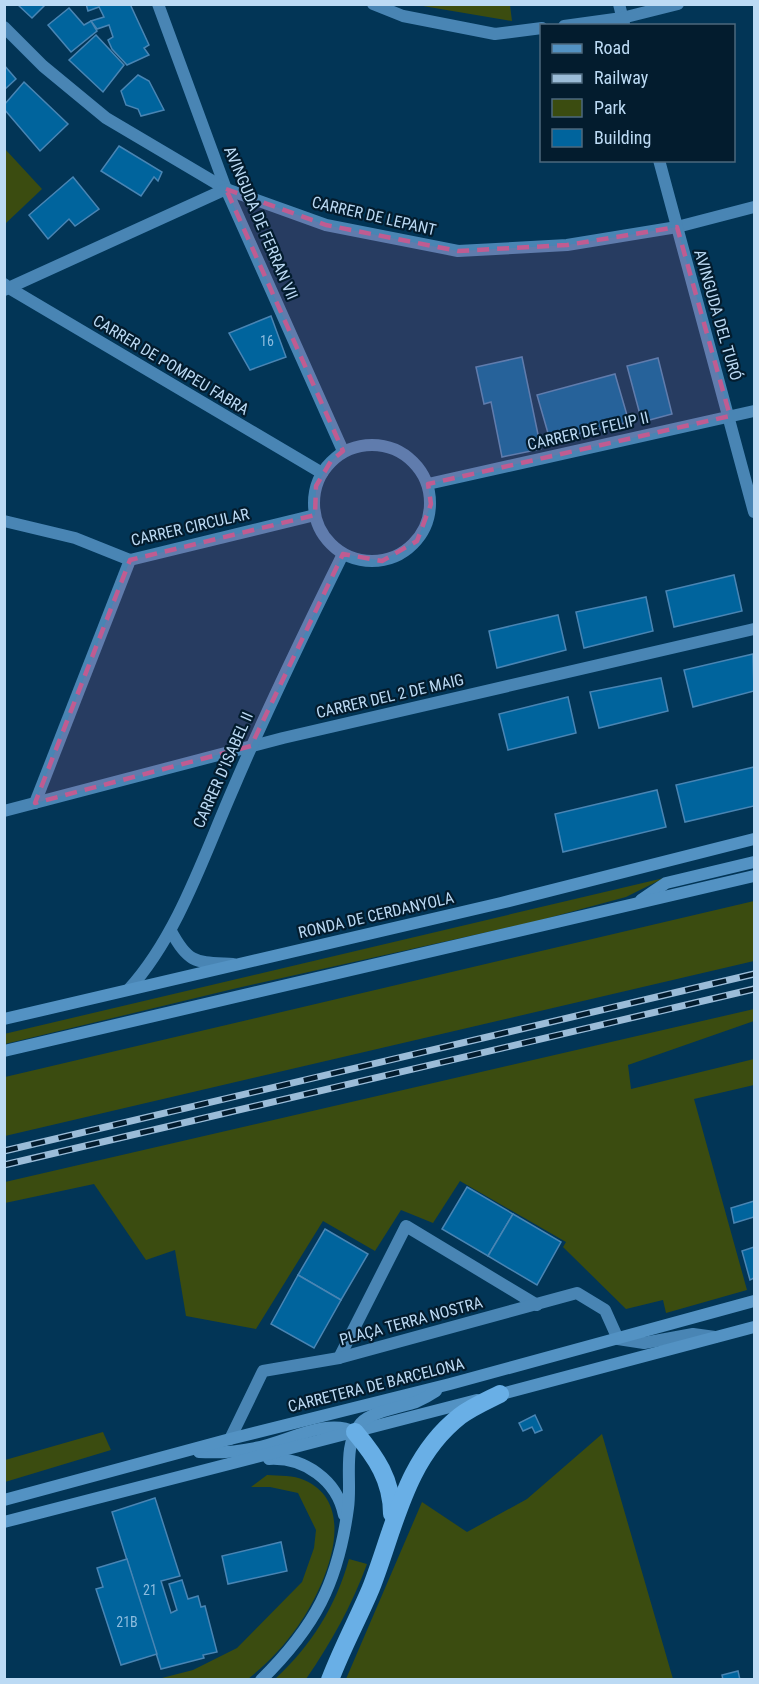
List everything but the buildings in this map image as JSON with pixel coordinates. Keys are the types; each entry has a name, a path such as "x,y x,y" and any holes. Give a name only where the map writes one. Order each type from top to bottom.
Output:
{"highway":[{"path":"330,1680 370,1589 410,1478 434,1442 461,1416 500,1394"},
{"path":"355,1432 372,1451 385,1475 391,1496 392,1513 389,1534"}],"main road":[{"name":"RONDA DE CERDANYOLA","path":"4,1019 501,903 754,839"},
{"path":"632,905 666,883 754,862"},
{"path":"4,1051 754,876"},
{"name":"CARRETERA DE BARCELONA","path":"4,1500 230,1439 450,1384 754,1301"},
{"path":"4,1522 250,1460 754,1327"},
{"path":"261,1680 295,1645 310,1624 333,1577 349,1504 349,1462 355,1432 368,1417 419,1401 450,1384"},
{"path":"188,1452 221,1453 257,1448 329,1427 344,1426 355,1432"},
{"path":"250,1460 275,1458 288,1460 300,1463 319,1474 327,1481 340,1501 345,1529"},
{"path":"323,1680 344,1645"}],"street":[{"name":"AVINGUDA DE FERRAN VII","path":"158,4 226,189 344,452"},
{"path":"373,4 403,16 495,34 540,28"},
{"path":"619,4 623,22"},
{"path":"594,24 623,22 678,4"},
{"name":"CARRER DE LEPANT","path":"4,27 43,66 106,118 226,189 326,225 458,251 567,245 677,227 754,207"},
{"name":"AVINGUDA DEL TURÓ","path":"660,162 730,416 754,512"},
{"path":"6,287 226,189"},
{"name":"CARRER DE POMPEU FABRA","path":"6,287 322,473"},
{"name":"CARRER DE FELIP II","path":"428,484 754,411"},
{"path":"376,444 393,448 408,456 420,469 428,484 431,504 427,524 417,541 401,554 382,561 362,561 343,554 330,544 320,531 315,515 316,486 331,461 344,452 359,446 376,444"},
{"name":"CARRER CIRCULAR","path":"4,521 75,538 130,560 315,515"},
{"name":"CARRER D'ISABEL II","path":"129,989 143,974 171,931 251,746 343,554"},
{"path":"4,811 35,803 130,560"},
{"name":"CARRER DEL 2 DE MAIG","path":"35,803 251,746 754,629"},
{"path":"171,931 179,947 198,962 234,964"},
{"path":"339,1358 406,1226 537,1305"},
{"name":"PLAÇA TERRA NOSTRA","path":"230,1439 263,1371 339,1358 577,1293 605,1310 618,1339"},
{"path":"618,1339 644,1342 693,1334 717,1338"}],"highlighted area":[{"path":"226,189 326,225 458,251 567,245 677,227 730,416 428,484 431,504 417,541 382,561 343,554 251,746 35,803 130,560 315,515 316,486 331,461 343,451"}],"green space":[{"path":"417,5 510,5 512,21"},
{"path":"5,149 42,189 5,224"},
{"path":"664,878 626,897 537,921 233,989 5,1044 4,1034"},
{"path":"754,901 754,961 5,1136 5,1077"},
{"path":"754,1009 754,1021 628,1065 631,1089 754,1059 754,1085 694,1099 747,1290 666,1313 663,1300 626,1309 563,1247 566,1242 460,1181 433,1223 401,1210 375,1251 323,1221 256,1329 186,1316 175,1250 146,1260 94,1184 5,1203 5,1182"},
{"path":"103,1432 111,1450 5,1482 5,1460"},
{"path":"602,1434 673,1679 346,1679 422,1502 467,1532 527,1499"},
{"path":"267,1475 291,1476 304,1480 321,1492 331,1508 334,1527 332,1548 327,1570 308,1610 281,1648 248,1679 158,1679 193,1670 237,1648 302,1582 314,1548 316,1530 298,1493 270,1487 251,1487"},
{"path":"349,1559 367,1564 348,1609 324,1652 306,1679 275,1679 300,1653 321,1624 337,1593"}],"railway":[{"path":"4,1151 754,974"},
{"path":"4,1165 754,989"}]}
